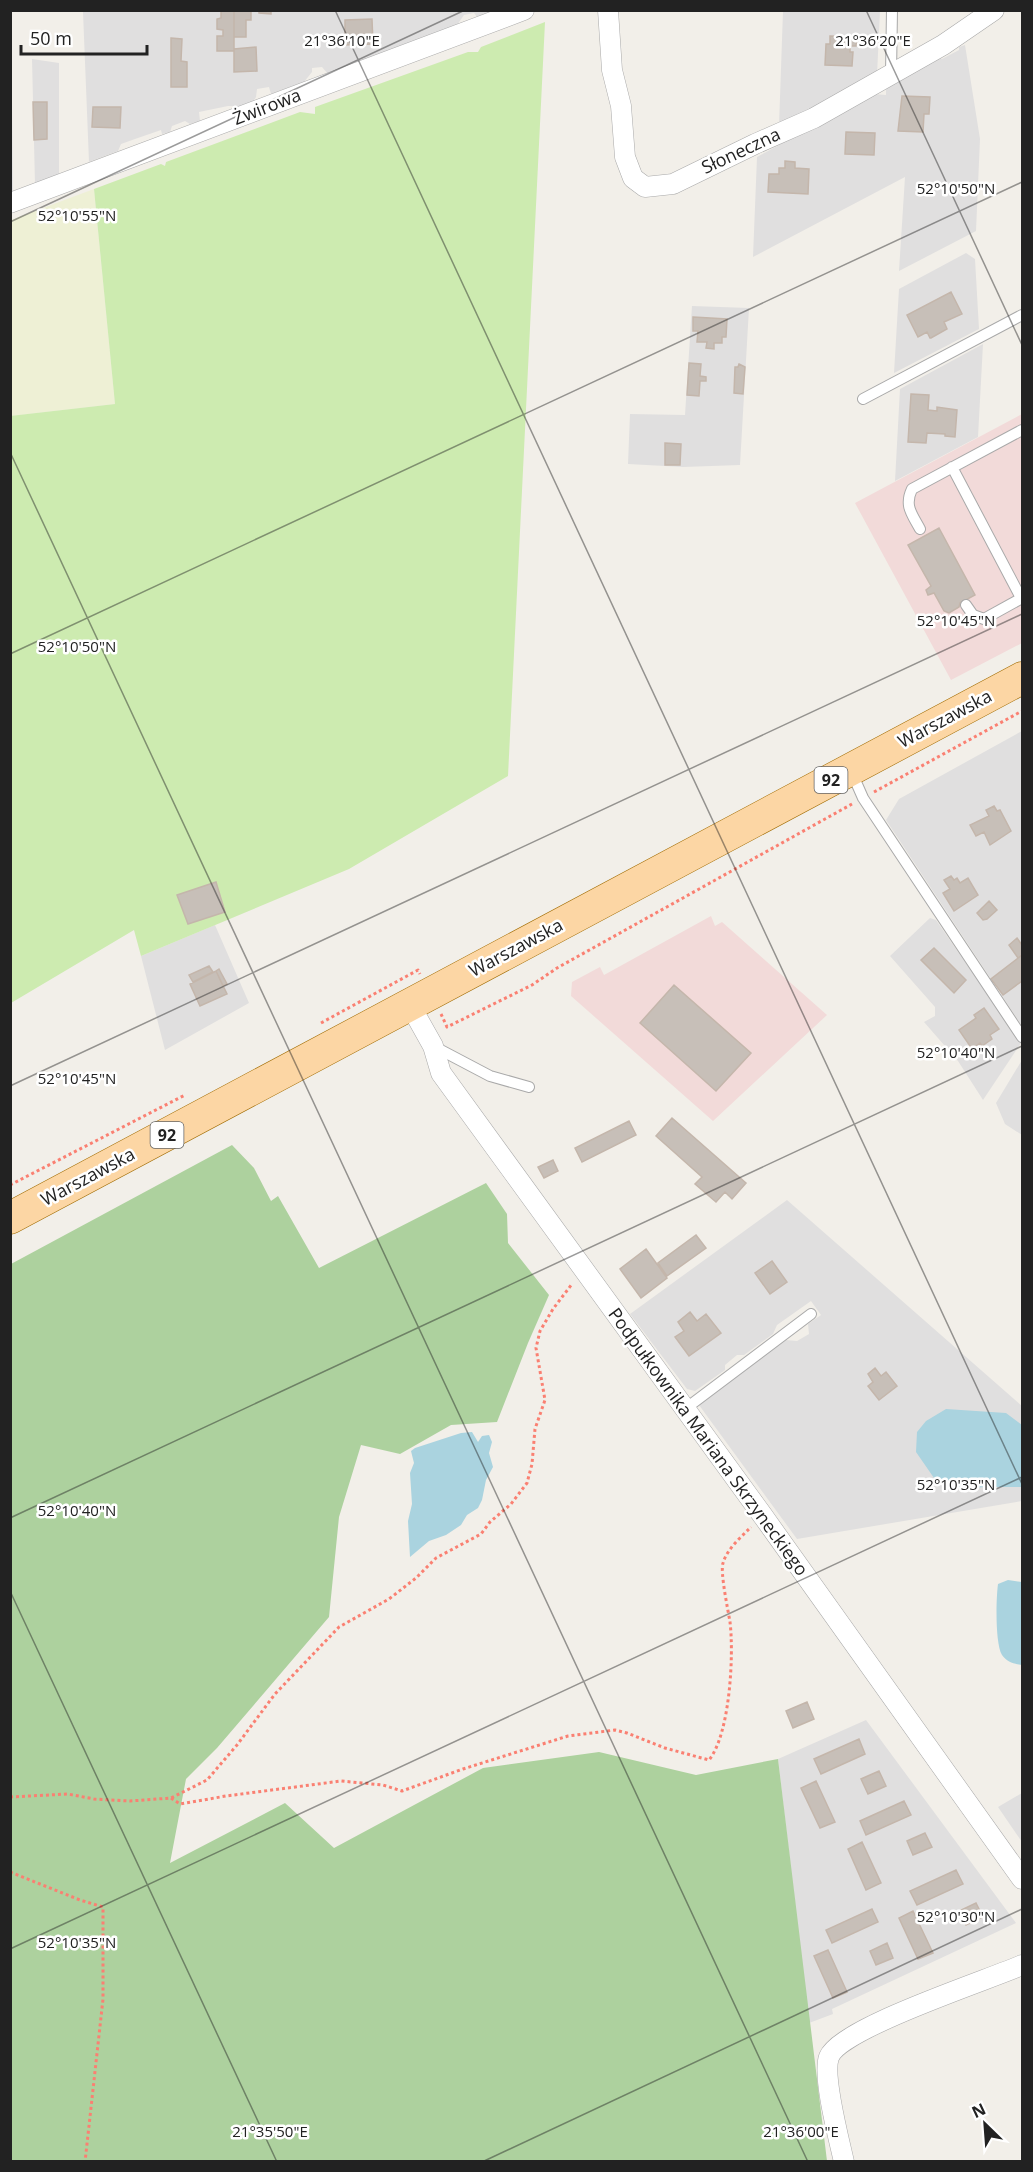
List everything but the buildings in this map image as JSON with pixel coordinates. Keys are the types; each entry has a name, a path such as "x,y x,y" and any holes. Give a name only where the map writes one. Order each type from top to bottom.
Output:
{"main road":[{"name":"Warszawska","path":"10,1218 424,1006 850,770 1023,678"}],"street":[{"name":"Żwirowa","path":"10,203 524,10"},
{"name":"Słoneczna","path":"609,10 612,70 621,106 625,157 633,178 645,187 673,184 814,118 943,45 994,10"},
{"name":"Podpułkownika Mariana Skrzyneckiego","path":"424,1006 441,1073 1021,1874"},
{"path":"844,2162 828,2078 829,2058 837,2046 854,2034 884,2019 1023,1965"}],"lane":[{"path":"891,74 892,10"},
{"path":"863,399 1023,315"},
{"path":"920,529 908,506 907,498 912,489 1023,430"},
{"path":"952,468 1022,598 984,619 973,615 966,605"},
{"path":"850,770 863,798 1023,1036"},
{"path":"433,1046 490,1076 529,1087"},
{"path":"685,1409 811,1314"}],"path":[{"path":"424,1006 447,1027 532,985 557,968 1023,711"},
{"path":"311,1028 418,970"},
{"path":"10,1185 192,1092"},
{"path":"10,1797 68,1794 93,1799 130,1801 171,1798 207,1780 237,1745 275,1694 339,1627 389,1599 416,1578 436,1558 481,1534 490,1522 511,1504 527,1483 532,1464 535,1429 544,1400 536,1348 540,1331 553,1309 584,1271"},
{"path":"171,1798 180,1804 341,1781 383,1785 402,1791 463,1768 568,1736 615,1730 665,1748 709,1760 716,1751 723,1731 729,1688 732,1636 722,1564 730,1550 763,1516"},
{"path":"10,1872 80,1900 103,1906 103,1999 85,2162"}],"shaded area":[{"path":"91,10 491,11 478,18 474,13 464,15 457,25 328,74 322,67 312,68 312,72 304,82 271,94 269,87 257,89 253,102 235,109 234,106 228,106 199,112 200,121 190,124 185,121 172,126 170,132 162,134 161,130 121,144 118,151 89,162 83,12"},
{"path":"10,11 13,191 11,192"},
{"path":"783,11 880,11 877,75 779,126"},
{"path":"965,45 980,139 976,231 899,271 905,177 753,257 757,157 873,94 886,95 886,87"},
{"path":"32,59 59,63 59,174 35,184"},
{"path":"966,253 975,259 979,329 894,373 899,289"},
{"path":"692,306 749,308 740,465 683,467 628,464 630,414 685,415"},
{"path":"983,344 978,437 895,481 900,389"},
{"path":"1022,414 1022,643 951,680 855,503"},
{"path":"1022,731 1022,1026 886,820 899,799"},
{"path":"711,916 715,926 722,922 827,1015 713,1121 571,996 572,982 600,967 604,975"},
{"path":"930,918 936,920 1021,1043 983,1100 958,1061 924,1022 935,1016 935,1007 890,956"},
{"path":"215,925 249,1003 165,1050 141,956"},
{"path":"1022,1060 1022,1135 1005,1124 996,1103"},
{"path":"787,1200 1022,1406 1022,1501 797,1539 699,1405 786,1340 797,1341 809,1334 808,1324 821,1315 811,1301 777,1325 773,1334 744,1355 737,1355 725,1365 725,1370 695,1391 687,1389 630,1314"},
{"path":"866,1720 1016,1923 832,2009 833,2014 809,2023 778,1759"},
{"path":"1022,1793 1022,1842 998,1807"}],"green space":[{"path":"545,22 508,776 349,869 141,956 134,930 11,1003 10,416 115,404 94,189 161,164 165,166 166,162 300,112 315,114 315,107 468,52 478,52 481,47"},
{"path":"94,189 115,404 11,416 11,220"},
{"path":"232,1145 254,1168 271,1201 278,1196 319,1268 486,1183 507,1214 508,1243 549,1295 497,1422 451,1425 400,1454 361,1445 339,1517 329,1617 217,1748 186,1779 170,1863 285,1803 334,1848 483,1768 599,1752 696,1775 778,1759 827,2161 11,2161 11,1264"}],"water":[{"path":"946,1409 1006,1413 1022,1425 1022,1487 963,1489 934,1478 916,1452 917,1432 926,1421"},
{"path":"472,1432 478,1442 482,1436 489,1435 492,1442 489,1453 493,1467 486,1480 482,1500 478,1508 467,1515 461,1525 446,1535 429,1541 410,1557 408,1521 412,1504 410,1473 414,1463 411,1451 461,1433"},
{"path":"1008,1580 1022,1582 1022,1665 1011,1662 1002,1655 998,1641 998,1584"}]}
